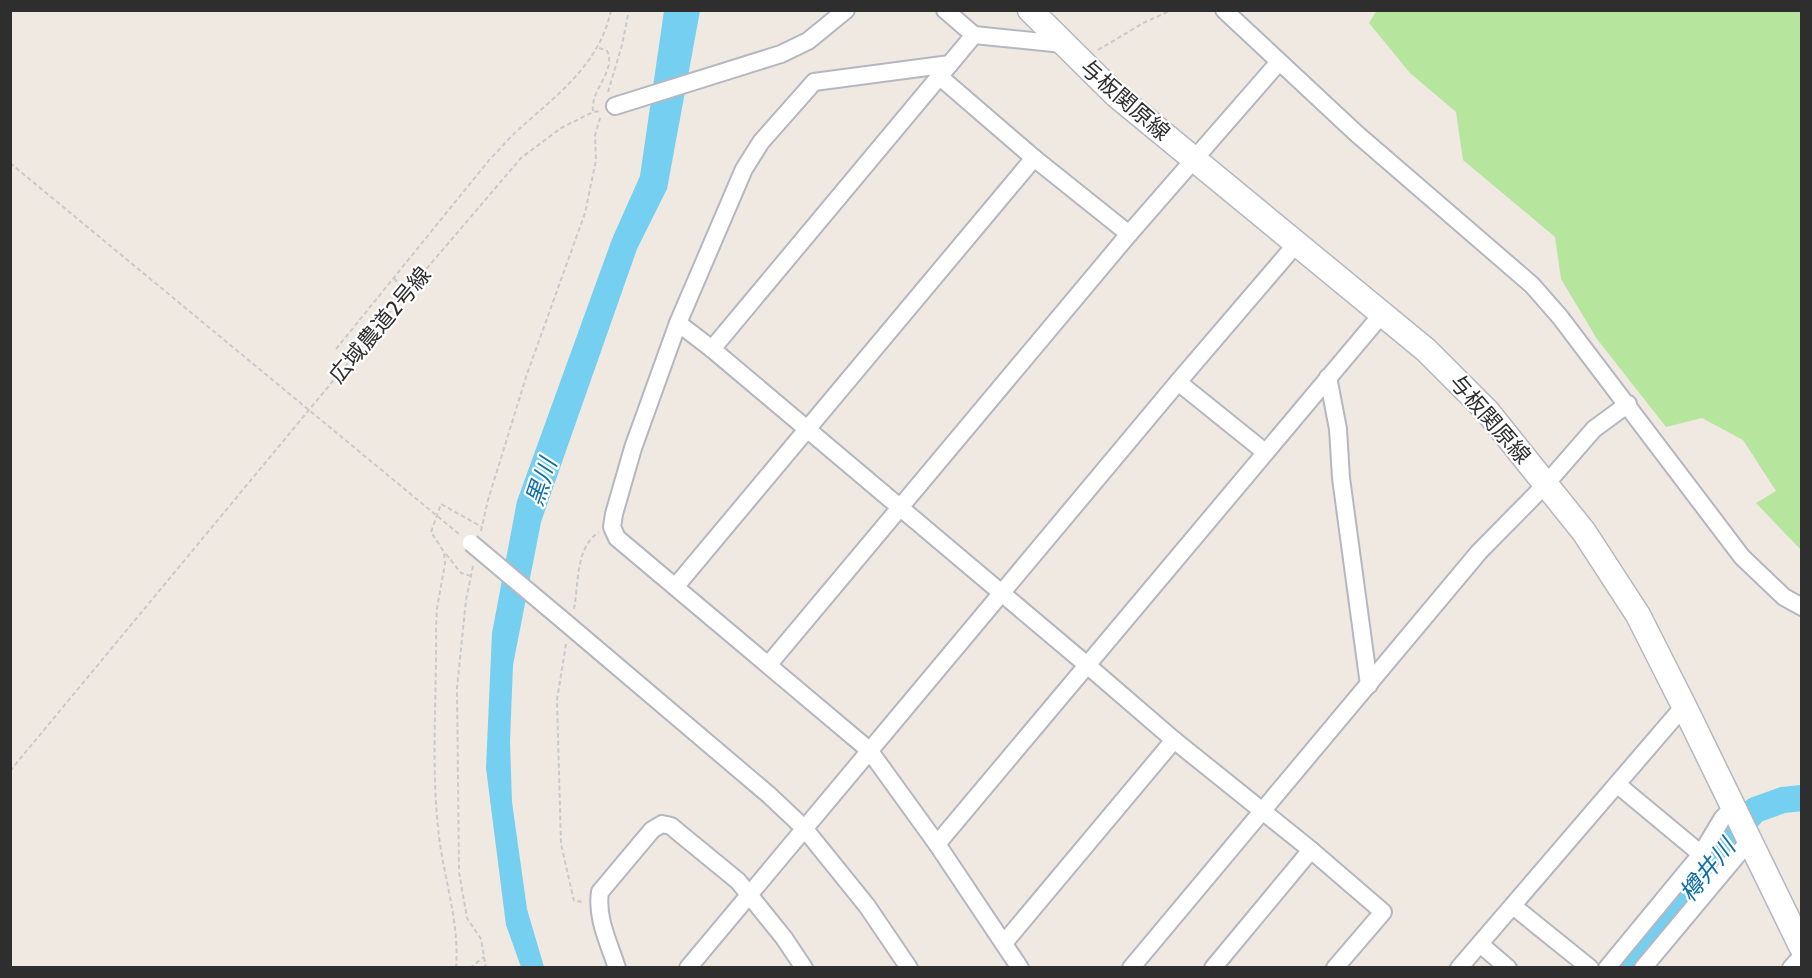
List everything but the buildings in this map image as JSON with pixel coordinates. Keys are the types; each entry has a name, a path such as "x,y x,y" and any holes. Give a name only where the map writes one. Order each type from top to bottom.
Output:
{"main road":[{"name":"与板関原線","path":"1030,10 1116,95 1426,350 1487,411 1584,532 1627,597 1684,706 1802,948"}],"street":[{"path":"608,106 757,63 808,41 846,10"},
{"path":"945,10 974,34 1063,44"},
{"path":"1224,10 1357,134 1532,285 1628,404 1742,557 1784,597 1802,607"},
{"path":"712,349 974,34"},
{"path":"769,664 1129,234 1279,62"},
{"path":"1020,968 937,844 869,750 618,538 612,527 633,448 678,323 744,169 761,142 814,82 945,71 1034,158 1129,234"},
{"path":"676,586 1034,158"},
{"path":"688,968 1297,243"},
{"path":"937,844 1382,314"},
{"path":"678,323 712,349 1174,740 1311,850 1383,912 1335,968"},
{"path":"1328,377 1338,429 1341,478 1368,685"},
{"path":"1178,382 1265,452"},
{"path":"1131,968 1479,552 1546,484 1594,429 1628,404"},
{"path":"475,539 568,625 770,795 804,828 867,906 909,968"},
{"path":"1459,968 1684,706"},
{"path":"1004,943 1174,740"},
{"path":"1618,784 1701,854"},
{"path":"1607,968 1701,854 1722,819 1734,807"},
{"path":"617,968 601,921 598,904 600,892 652,830 662,824 671,826 738,881 804,968"},
{"path":"1643,968 1749,841"},
{"path":"1214,968 1311,850"},
{"path":"1513,906 1590,968"},
{"path":"1480,944 1509,968"},
{"path":"1791,968 1802,956"}],"path":[{"path":"336,348 490,159 517,131 554,100 584,68 604,35 611,10"},
{"path":"10,163 437,516 475,539 482,527 527,374 585,213 596,160 595,135 608,106 629,10"},
{"path":"1081,61 1129,31 1172,10"},
{"path":"593,112 592,102 610,56 607,51 597,47"},
{"name":"広域農道2号線","path":"10,771 405,294 521,158 561,128 608,106"},
{"path":"394,278 405,294"},
{"path":"471,576 460,573 431,532 441,504 482,527"},
{"path":"598,904 574,901 561,844 557,700 582,551 590,538 603,529 612,527"},
{"path":"444,552 445,564 436,626 436,802 445,877 457,940 456,968"},
{"path":"473,565 457,688 459,872 467,918 481,939 486,968"},
{"path":"470,968 484,957"}],"green space":[{"path":"1377,10 1801,11 1801,550 1756,503 1776,491 1743,440 1702,418 1666,427 1597,339 1561,279 1555,237 1463,160 1456,112 1410,73 1369,23"}],"water":[{"name":"黒川","path":"664,11 700,11 667,189 637,249 541,522 513,665 510,742 512,802 527,909 544,967 521,967 506,925 486,768 492,633 517,501 612,239 640,176"}],"waterway":[{"name":"樽井川","path":"1628,968 1755,810 1783,800 1802,798"}]}
